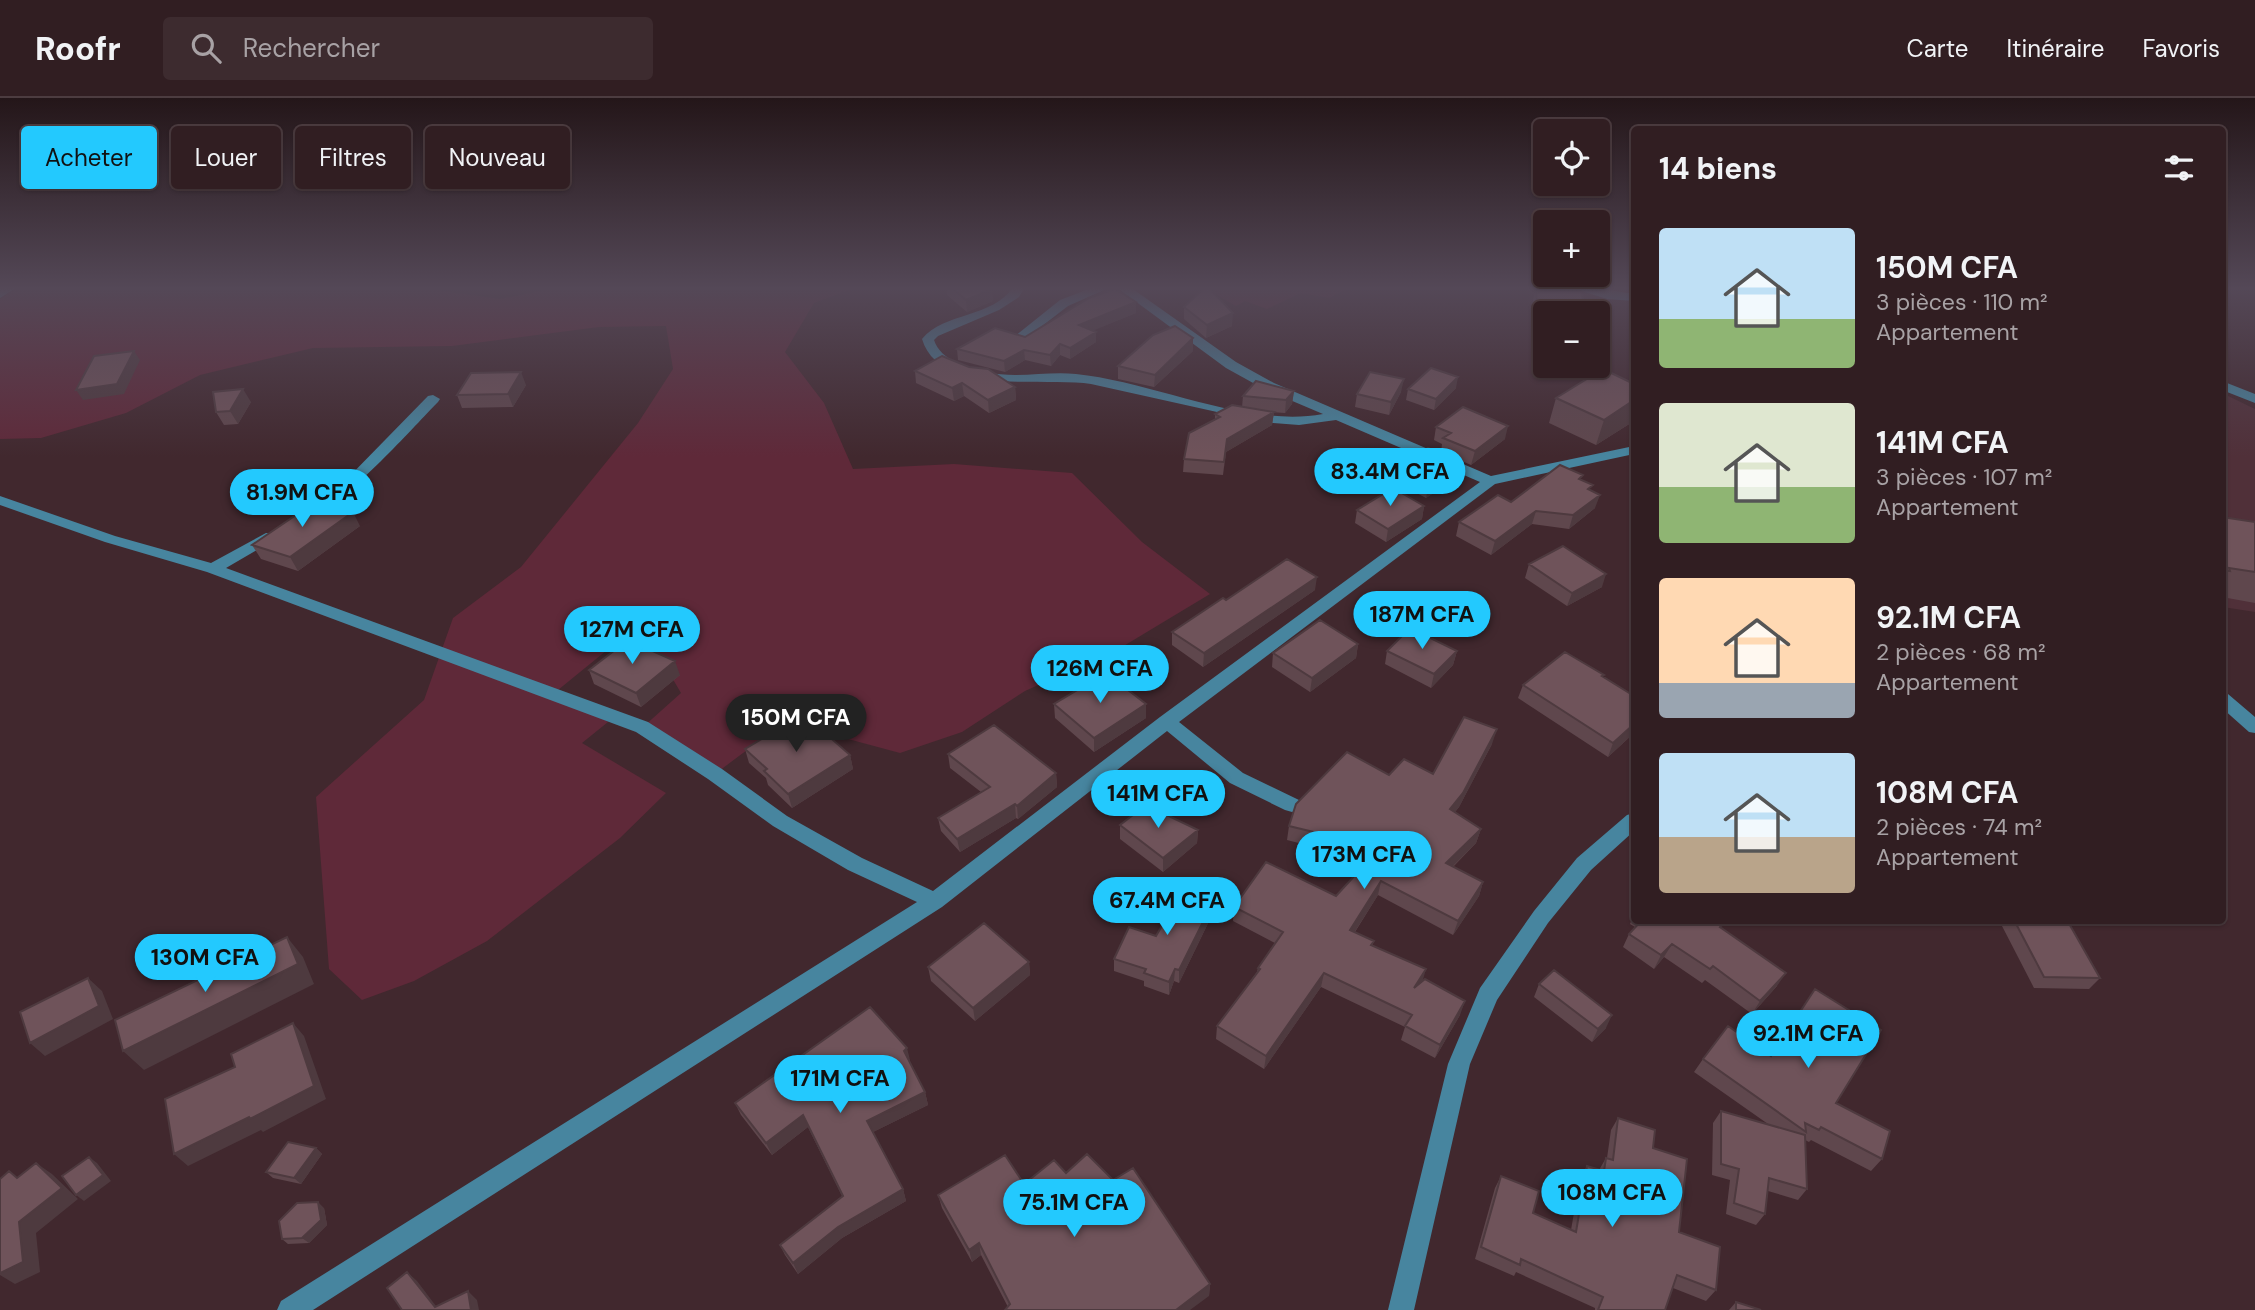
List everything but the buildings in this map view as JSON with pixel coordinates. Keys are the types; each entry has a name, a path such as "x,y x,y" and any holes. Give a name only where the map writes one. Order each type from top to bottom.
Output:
{"street":[{"path":"929,344 935,356 995,378 1075,378 1162,395 1261,420 1288,423 1338,415"},
{"path":"1201,344 1231,365 1269,386 1490,481"},
{"path":"2226,387 2255,399"},
{"path":"214,569 290,525 347,487 433,399"},
{"path":"290,1310 935,901 1166,722 1490,481 1631,451"},
{"path":"0,500 110,539 214,569 281,596 380,629 642,727 715,774 780,821 855,864 935,901"},
{"path":"2226,701 2252,721"},
{"path":"2226,722 2252,721"},
{"path":"1166,722 1187,735 1229,773 1292,805"},
{"path":"1401,1310 1459,1064 1488,995 1541,916 1584,863 1631,823"}],"shaded area":[{"path":"0,344 471,344 313,348 200,375 126,413 41,438 0,439"},
{"path":"669,344 790,344 785,352 824,403 853,469 954,464 1072,473 1142,542 1210,594 1117,650 1025,691 962,732 900,753 822,732 775,729 715,774 643,727 681,693 661,659 612,646 558,690 608,722 582,743 666,793 620,838 487,941 414,981 362,1000 329,969 316,797 424,700 453,618 521,567 638,423 673,369"},
{"path":"2226,395 2255,409 2255,612 2226,607"}]}
